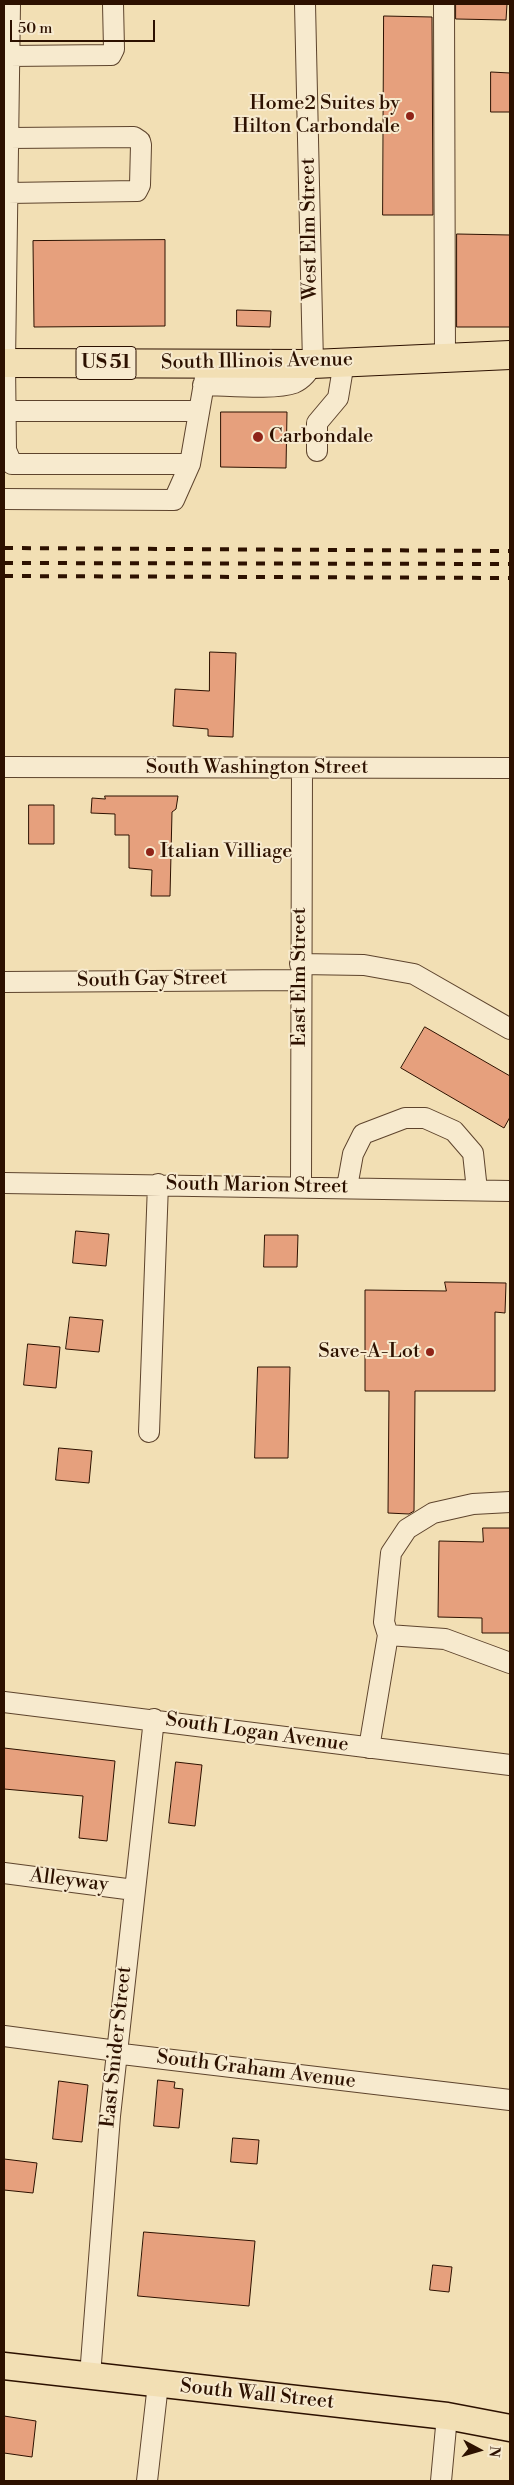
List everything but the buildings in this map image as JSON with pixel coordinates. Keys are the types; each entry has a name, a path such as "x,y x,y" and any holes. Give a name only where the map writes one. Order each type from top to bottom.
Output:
{"highway":[{"name":"South Illinois Avenue","path":"4,363 205,374 344,362 510,355"}],"main road":[{"name":"South Wall Street","path":"4,2366 447,2416 510,2428"}],"street":[{"path":"10,4 4,363 6,450 12,464 190,464"},
{"path":"9,56 111,55 114,49 113,4"},
{"name":"West Elm Street","path":"305,4 313,364"},
{"path":"444,4 445,357"},
{"path":"8,138 134,137 140,141 141,145 140,184 137,191 8,193"},
{"path":"317,451 317,423 338,398 344,362"},
{"path":"4,499 174,500 190,464 205,374"},
{"path":"6,411 199,412"},
{"name":"South Washington Street","path":"4,767 510,768"},
{"name":"East Elm Street","path":"300,1186 302,768"},
{"name":"South Gay Street","path":"4,982 300,972 364,965 414,974 510,1029"},
{"path":"347,1187 353,1154 363,1134 405,1118 425,1118 454,1131 473,1153 478,1190"},
{"name":"South Marion Street","path":"4,1183 300,1186 510,1191"},
{"path":"149,1432 158,1184"},
{"path":"369,1748 388,1635 384,1622 391,1553 407,1529 432,1513 473,1504 510,1502"},
{"path":"388,1635 445,1639 510,1662"},
{"name":"South Logan Avenue","path":"4,1702 154,1719 510,1765"},
{"name":"East Snider Street","path":"90,2376 110,2116 154,1719"},
{"name":"Alleyway","path":"4,1873 134,1890"},
{"name":"South Graham Avenue","path":"4,2036 117,2051 122,2054 510,2100"},
{"path":"147,2481 158,2384"},
{"path":"441,2481 447,2416"}],"railway":[{"path":"4,548 510,551"},
{"path":"4,563 510,564"},
{"path":"4,576 510,578"}],"place":[{"name":"Home2 Suites by Hilton Carbondale","path":"410,116"},
{"name":"Carbondale","path":"258,437"},
{"name":"Italian Villiage","path":"150,852"},
{"name":"Save-A-Lot","path":"430,1352"}]}
